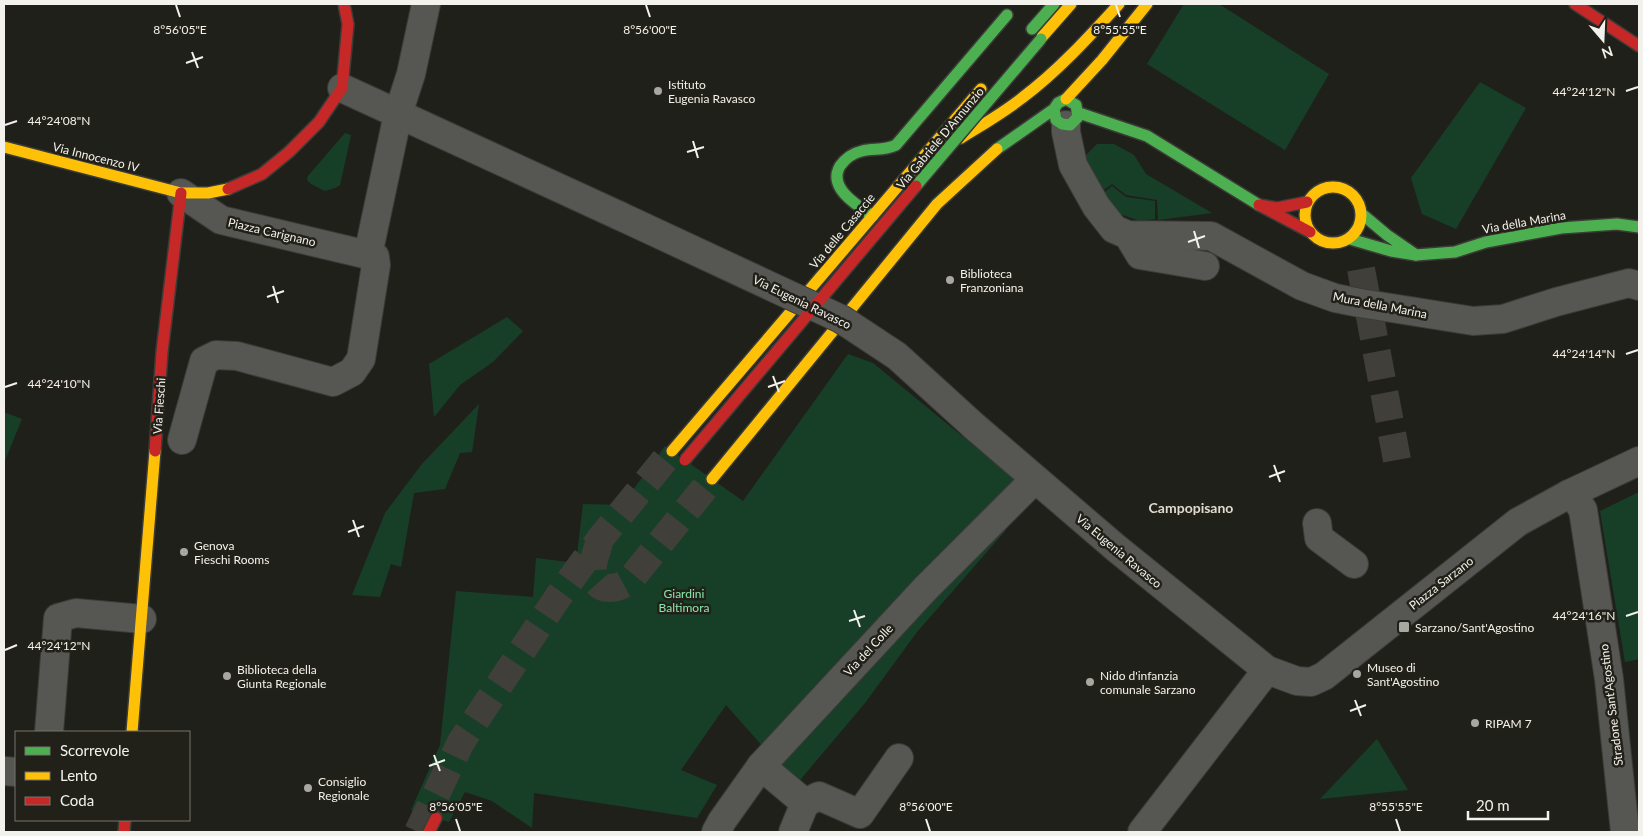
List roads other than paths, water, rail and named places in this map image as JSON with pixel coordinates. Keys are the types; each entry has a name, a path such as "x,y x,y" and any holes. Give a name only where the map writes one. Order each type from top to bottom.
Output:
{"main road":[{"path":"181,193 208,194 226,190 262,174 289,152 319,122 342,88 348,24 344,4"},
{"path":"1047,4 1029,33 1054,4"},
{"path":"1042,39 1061,4"},
{"path":"1042,39 1071,4"},
{"path":"954,142 1002,113 1024,97 1086,41 1118,4"},
{"path":"712,479 936,204 998,148 1026,128 1064,113 1102,60 1147,4"},
{"path":"1575,4 1639,46"},
{"path":"936,204 875,213 850,199 837,182 836,174 839,167 852,154 869,150 888,150 896,146 1007,14"},
{"name":"Via Gabriele D'Annunzio","path":"684,460 1042,39"},
{"name":"Via delle Casaccie","path":"672,451 987,82"},
{"path":"1064,113 1147,136 1259,205 1310,232 1324,242 1342,242 1350,239 1361,224 1360,204 1347,190 1338,187 1320,190 1307,202 1304,218 1310,232"},
{"name":"Via Innocenzo IV","path":"4,147 181,193"},
{"name":"Via Fieschi","path":"132,731 162,352 181,193"},
{"path":"1259,205 1278,208 1307,202"},
{"path":"1362,214 1387,236 1416,255"},
{"name":"Via della Marina","path":"1350,239 1391,251 1416,255 1455,252 1486,242 1561,228 1616,224 1639,227"},
{"path":"785,363 787,339"},
{"path":"429,832 436,818"}],"street":[{"path":"182,440 204,361 216,355 237,356 333,382 352,372 361,359 376,265 375,257 368,255 398,114 411,74 426,4"},
{"path":"342,88 398,114"},
{"path":"1064,113 1066,132 1074,165 1096,206 1114,229 1128,235 1140,255 1205,266"},
{"name":"Via Eugenia Ravasco","path":"398,114 841,319 897,356 1034,480 1156,582 1267,670"},
{"name":"Piazza Carignano","path":"181,193 220,220 368,255"},
{"name":"Mura della Marina","path":"1128,235 1211,236 1302,286 1335,298 1473,321 1503,319 1556,302 1629,283 1639,286"},
{"name":"Piazza Sarzano","path":"1267,670 1297,681 1311,682 1324,676 1518,522 1569,494 1639,461"},
{"name":"Via del Colle","path":"716,832 761,766 922,587 1034,480"},
{"name":"Stradone Sant'Agostino","path":"1569,494 1577,501 1582,510 1609,679 1629,830"},
{"path":"1317,523 1319,538 1354,564"},
{"path":"49,731 58,618 76,613 142,619"},
{"path":"1142,832 1267,670"},
{"path":"793,832 805,803 819,796 860,814 899,758"},
{"path":"761,766 805,803"}],"tunnel":[{"path":"1361,269 1397,460"},
{"path":"418,832 461,742 558,597 600,539 672,451"},
{"path":"599,543 594,560 594,578 602,587 608,588 614,588 626,583 712,479"}],"place":[{"name":"Istituto Eugenia Ravasco","path":"658,91"},
{"name":"Biblioteca Franzoniana","path":"950,280"},
{"name":"Genova Fieschi Rooms","path":"184,552"},
{"name":"Sarzano/Sant'Agostino","path":"1404,627"},
{"name":"Museo di Sant'Agostino","path":"1357,674"},
{"name":"Biblioteca della Giunta Regionale","path":"227,676"},
{"name":"Nido d'infanzia comunale Sarzano","path":"1090,682"},
{"name":"RIPAM 7","path":"1475,723"},
{"name":"Consiglio Regionale","path":"308,788"}],"district":[{"name":"Campopisano","path":"1191,507"}],"park label":[{"name":"Giardini Baltimora","path":"684,600"}]}
